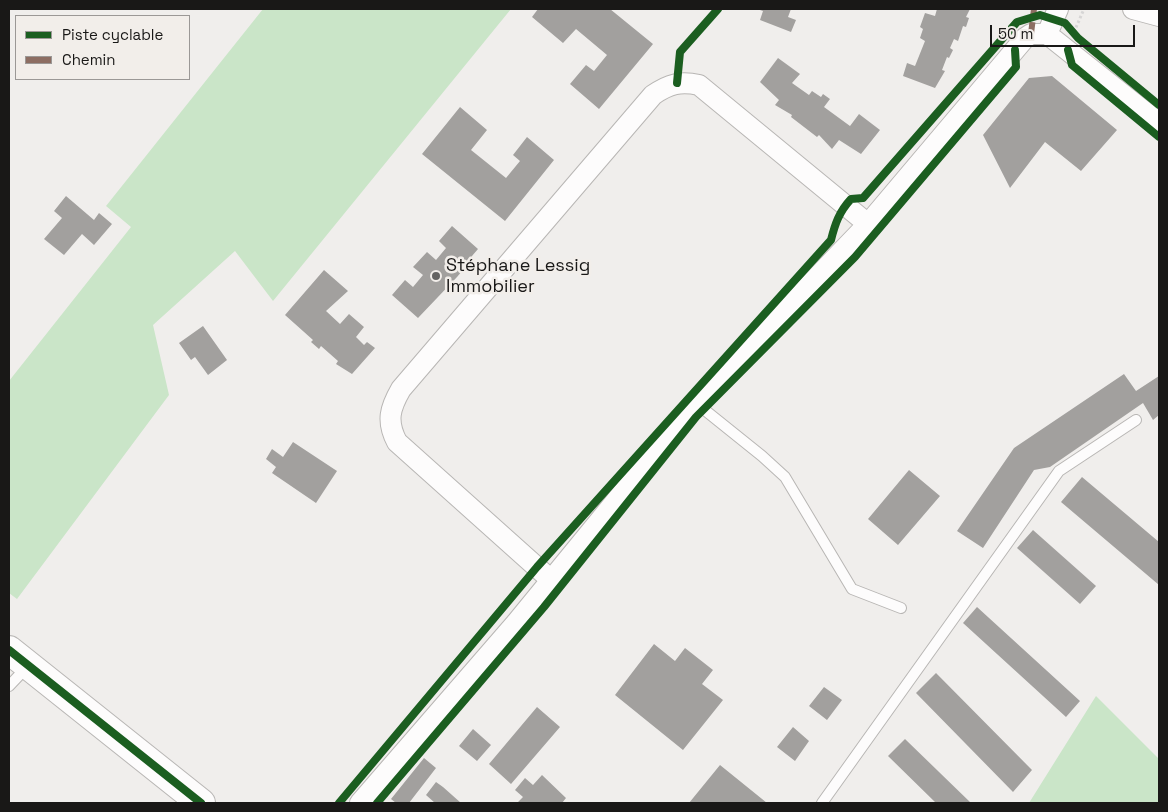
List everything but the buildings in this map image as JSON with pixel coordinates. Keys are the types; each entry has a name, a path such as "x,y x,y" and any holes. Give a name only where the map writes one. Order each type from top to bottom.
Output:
{"main road":[{"path":"18,657 201,803"}],"street":[{"path":"1133,9 1159,16"},
{"path":"360,803 516,623 550,579 696,403 868,224 1025,38 1053,21 1159,123"},
{"path":"550,579 397,442 390,429 389,417 393,403 401,389 653,95 667,85 677,83 699,85 868,224"}],"lane":[{"path":"696,403 785,477 852,589 901,608"},
{"path":"822,803 1059,471 1136,420"},
{"path":"9,686 18,657"}],"path":[{"path":"1076,35 1084,9"},
{"path":"1053,21 1065,23 1076,35"}],"green space":[{"path":"263,9 511,9 273,301 235,251 153,325 169,395 17,599 9,593 9,381 131,227 106,206"},
{"path":"1096,696 1159,759 1159,803 1029,803"}],"marked path":[{"path":"1031,34 1034,9"}],"cycle path":[{"path":"677,83 680,52 718,9"},
{"path":"339,803 537,567 831,240 838,218 851,199 863,198 1017,22 1040,15 1065,23 1078,38 1159,105"},
{"path":"377,803 544,607 696,417 855,257 1016,67 1015,50"},
{"path":"1068,50 1072,65 1159,137"},
{"path":"9,650 201,803"}],"place":[{"name":"Stéphane Lessig Immobilier","path":"436,276"}]}
